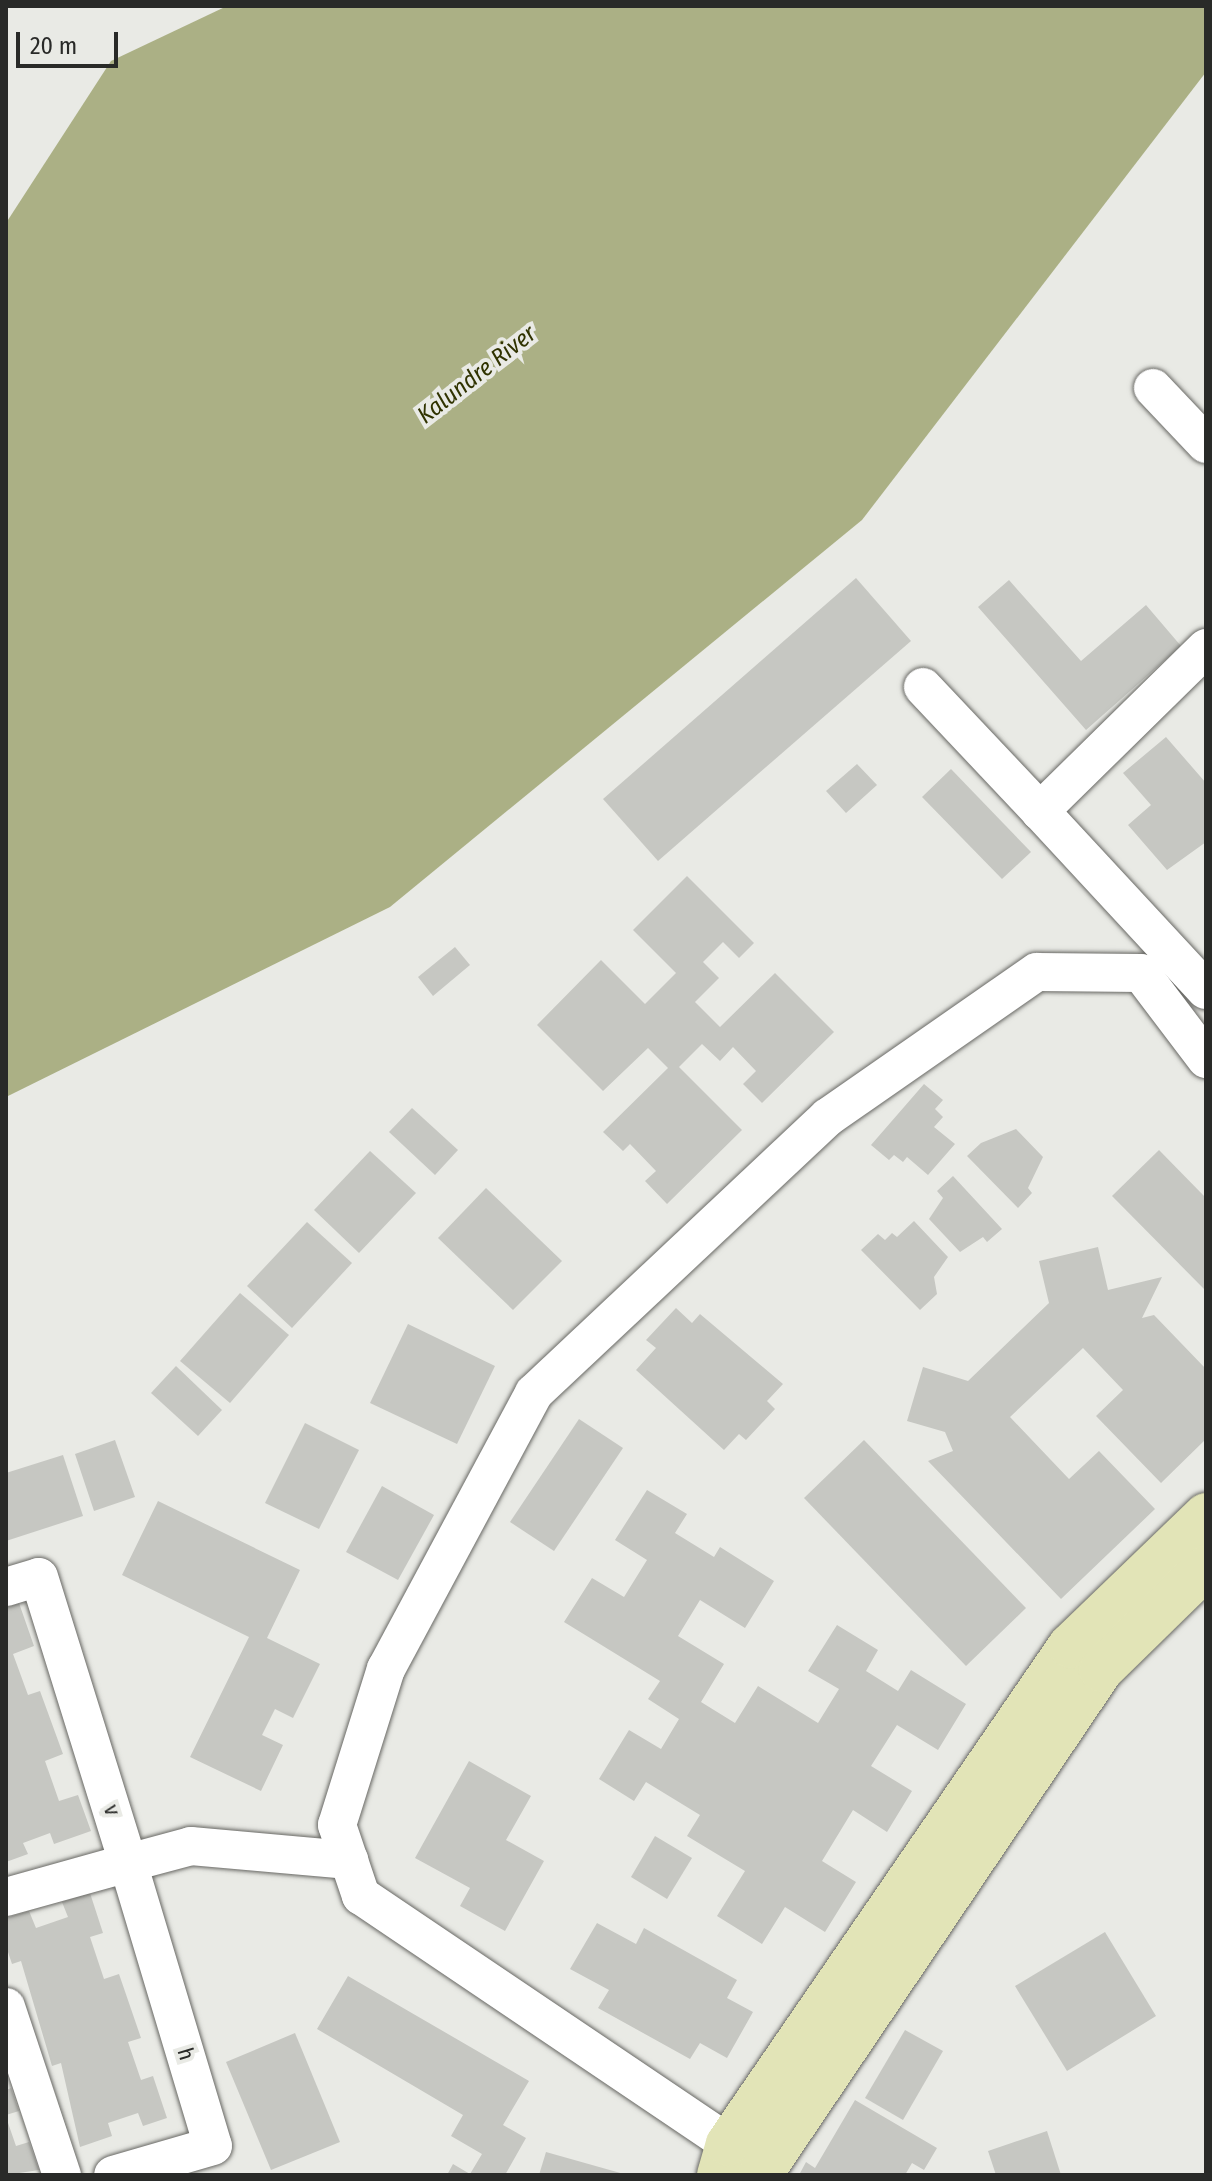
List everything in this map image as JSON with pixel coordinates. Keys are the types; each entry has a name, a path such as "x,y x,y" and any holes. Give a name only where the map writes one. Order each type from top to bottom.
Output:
{"street":[{"path":"1153,388 1206,444"},
{"path":"1040,811 1206,648"},
{"path":"923,687 1206,990"},
{"path":"742,2165 361,1896 337,1825 386,1669 534,1393 816,1127 1037,972 1141,973 1206,1059"},
{"path":"742,2165 1070,1646 1206,1515"},
{"path":"742,2165 1101,1670 1206,1567"},
{"name":"v","path":"6,1587 39,1577 128,1863"},
{"path":"6,1897 191,1846 349,1860"},
{"name":"h","path":"113,2175 213,2146 128,1863"},
{"path":"6,2007 14,2060 62,2175"}],"water":[{"name":"Kalundre River","path":"227,6 1206,6 1206,72 862,520 390,907 6,1097 6,223 111,61"}],"building":[{"path":"856,578 911,641 658,861 603,799"},
{"path":"1009,580 1081,661 1146,605 1181,646 1086,730 978,607"},
{"path":"1166,737 1206,783 1206,842 1167,870 1128,825 1151,805 1123,773"},
{"path":"857,764 877,785 846,813 826,791"},
{"path":"951,769 1031,852 1002,879 922,797"},
{"path":"687,876 754,943 739,958 723,942 703,962 719,978 695,1002 720,1027 775,973 834,1032 762,1103 743,1084 756,1071 733,1047 720,1061 702,1044 679,1067 742,1130 667,1204 645,1181 656,1171 630,1144 623,1151 603,1132 668,1068 648,1048 603,1091 537,1025 601,960 645,1004 676,973 633,930"},
{"path":"455,947 470,965 433,996 418,977"},
{"path":"924,1084 943,1100 935,1109 943,1117 934,1127 955,1144 928,1175 907,1157 903,1162 894,1155 889,1160 871,1145"},
{"path":"412,1108 458,1150 435,1175 389,1132"},
{"path":"1016,1129 1043,1157 1028,1188 1032,1193 1018,1208 967,1156 981,1143"},
{"path":"1159,1150 1206,1198 1206,1291 1112,1196"},
{"path":"370,1151 416,1193 359,1253 314,1210"},
{"path":"953,1176 1002,1229 987,1242 983,1237 960,1252 929,1219 943,1198 937,1191"},
{"path":"486,1188 562,1261 513,1310 438,1238"},
{"path":"914,1221 948,1257 934,1277 937,1294 920,1310 861,1250 878,1234 885,1240 892,1233 897,1237"},
{"path":"307,1222 352,1263 292,1328 247,1286"},
{"path":"1098,1247 1108,1290 1162,1277 1142,1318 1154,1315 1206,1369 1206,1439 1161,1483 1096,1416 1123,1390 1083,1348 1010,1417 1069,1479 1099,1451 1155,1509 1061,1599 928,1461 953,1451 945,1432 907,1421 923,1367 968,1381 1049,1303 1039,1261"},
{"path":"240,1293 289,1335 230,1403 180,1361"},
{"path":"676,1308 692,1323 700,1314 783,1384 767,1401 775,1409 746,1440 739,1434 724,1450 636,1370 656,1348 646,1340"},
{"path":"408,1324 495,1366 457,1444 370,1403"},
{"path":"176,1366 222,1410 198,1436 151,1393"},
{"path":"579,1419 623,1448 554,1551 510,1522"},
{"path":"305,1423 359,1450 319,1529 265,1503"},
{"path":"115,1440 135,1497 94,1511 75,1454"},
{"path":"864,1440 1026,1608 966,1666 804,1498"},
{"path":"63,1455 83,1516 6,1541 6,1473"},
{"path":"382,1486 434,1515 398,1580 346,1552"},
{"path":"647,1490 687,1514 675,1533 714,1557 720,1547 774,1581 745,1628 700,1600 678,1636 724,1664 701,1702 735,1723 758,1686 818,1723 839,1689 808,1671 837,1625 878,1650 866,1671 898,1691 911,1670 966,1704 938,1750 897,1725 871,1766 912,1791 887,1832 853,1810 822,1861 856,1882 825,1932 785,1907 762,1944 717,1916 745,1871 687,1836 700,1815 646,1782 634,1801 599,1779 629,1730 661,1749 679,1719 648,1699 660,1681 564,1622 592,1578 624,1597 647,1560 615,1540"},
{"path":"158,1501 300,1570 267,1638 320,1664 293,1718 275,1709 262,1735 283,1745 261,1791 190,1757 249,1637 122,1575"},
{"path":"19,1603 34,1646 13,1654 28,1695 40,1691 63,1754 45,1761 59,1801 78,1795 91,1831 54,1844 50,1833 23,1843 28,1854 6,1862 6,1608"},
{"path":"469,1761 531,1796 506,1840 544,1861 505,1931 460,1906 470,1888 415,1858"},
{"path":"655,1836 692,1858 667,1899 631,1877"},
{"path":"90,1893 103,1933 90,1937 104,1979 119,1974 141,2038 128,2042 141,2080 153,2076 167,2118 143,2126 138,2113 108,2123 112,2136 80,2147 61,2063 52,2066 21,1961 12,1964 6,1946 6,1918 29,1911 36,1928 68,1917 62,1902"},
{"path":"597,1923 636,1944 644,1928 737,1980 727,1998 753,2012 727,2058 700,2043 690,2059 598,2008 609,1990 570,1969"},
{"path":"1105,1932 1156,2016 1067,2071 1015,1986"},
{"path":"348,1976 529,2081 503,2125 526,2138 505,2175 447,2175 453,2164 470,2174 482,2154 451,2136 463,2115 317,2029"},
{"path":"905,2030 943,2051 903,2120 865,2098"},
{"path":"295,2033 340,2142 271,2170 226,2062"},
{"path":"11,2088 19,2111 6,2115 6,2090"},
{"path":"855,2100 937,2148 924,2170 912,2163 905,2175 799,2175 806,2162 815,2168"},
{"path":"6,2117 16,2146 29,2142 39,2170 6,2175"},
{"path":"1047,2131 1061,2175 996,2175 988,2151"},
{"path":"546,2152 624,2174 624,2175 539,2175"}]}
